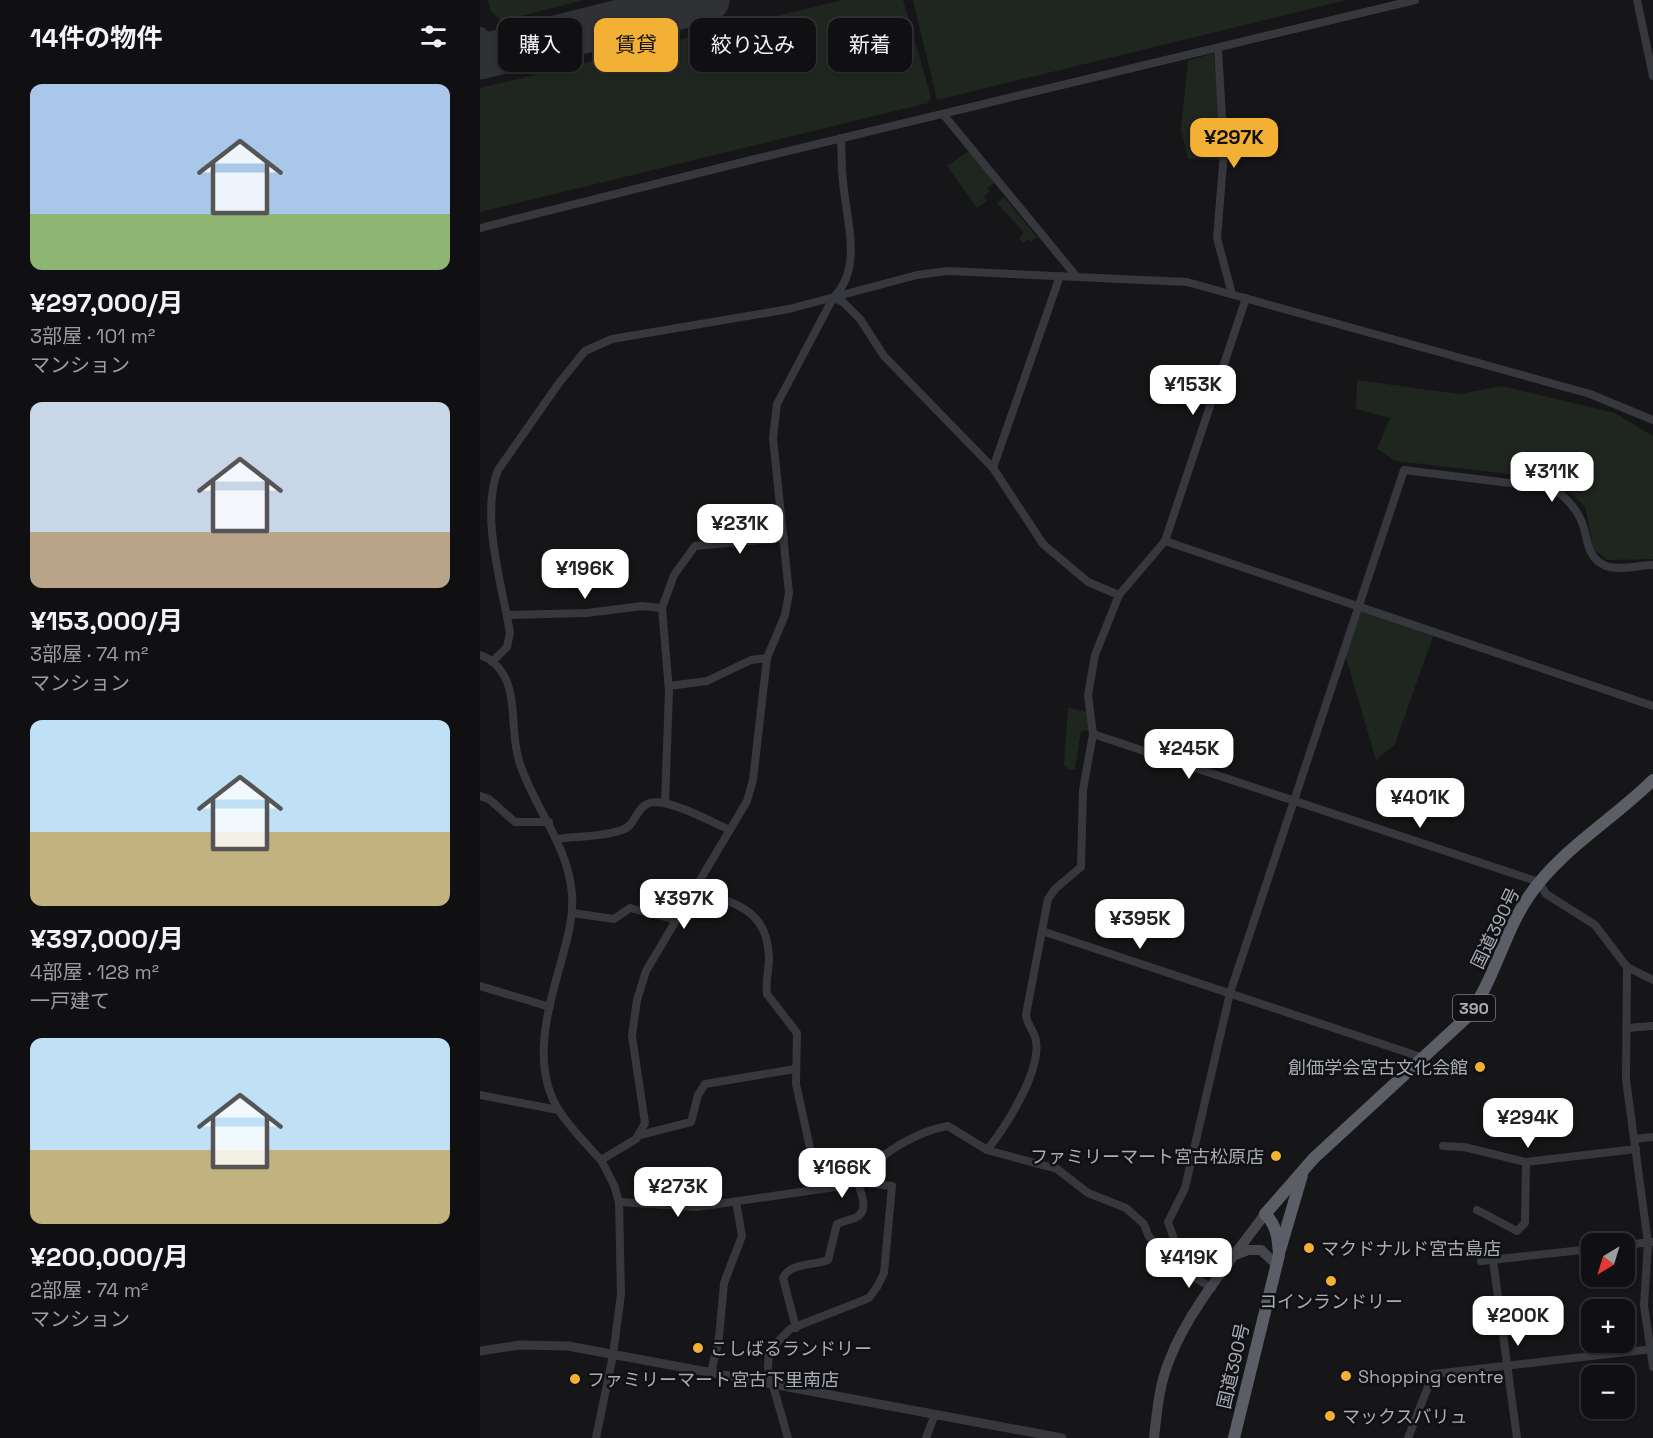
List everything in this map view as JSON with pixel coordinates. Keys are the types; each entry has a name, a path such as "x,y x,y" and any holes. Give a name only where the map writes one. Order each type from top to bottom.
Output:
{"highway":[{"name":"国道390号","path":"1234,1438 1277,1259 1276,1231 1272,1220 1265,1215 1306,1166 1424,1058 1477,1004 1498,963 1521,909 1539,882 1653,780"},
{"path":"1277,1259 1296,1191 1306,1166"}],"main road":[{"path":"1154,1438 1160,1393 1168,1363 1191,1319 1265,1215"},
{"path":"1235,1255 1248,1250 1261,1250 1277,1259"}],"street":[{"path":"480,228 841,138 1415,0"},
{"path":"1637,0 1653,76"},
{"path":"1218,48 1224,152 1218,203 1217,238 1232,294"},
{"path":"944,114 1076,276"},
{"path":"640,1135 645,1115 632,1036 634,1016 646,971 747,801 753,780 767,658 785,615 789,593 773,438 777,404 833,298 844,287 852,253 843,181 841,138"},
{"path":"492,662 507,647 510,640 488,513 491,485 498,470 559,383 585,351 612,339 714,323 833,298 930,272 1187,282 1590,394 1653,420"},
{"path":"993,468 1060,276"},
{"path":"833,298 843,302 860,319 884,356 993,468 1043,544 1088,582 1119,595"},
{"path":"987,1150 1004,1130 1022,1090 1029,1083 1037,1044 1036,1037 1027,1026 1026,1015 1048,898 1055,889 1082,867 1083,790 1093,734 1088,695 1095,655 1119,595 1165,541 1246,298"},
{"path":"1178,1268 1176,1242 1168,1222 1185,1188 1191,1166 1230,993 1402,473 1408,468 1551,488 1562,495 1575,509 1582,523 1587,545 1598,560 1606,566 1623,568 1653,565"},
{"path":"665,803 669,686 662,608 674,575 695,546 784,538"},
{"path":"1165,541 1653,706"},
{"path":"507,615 586,613 642,606 662,608"},
{"path":"480,655 492,662 505,676 511,693 513,730 520,766 558,839 570,882 572,913 544,1032 545,1070 550,1091 558,1110 602,1160 619,1202 621,1294 613,1355 596,1438"},
{"path":"669,686 707,681 751,660 767,658"},
{"path":"1093,734 1539,882 1546,894 1595,925 1627,967 1653,980"},
{"path":"480,796 489,799 515,822 549,822"},
{"path":"558,839 621,831 631,824 644,806 656,802 665,803 730,830"},
{"path":"695,888 747,911 761,922 765,929 768,942 767,994 797,1033 795,1069 800,1106 819,1189"},
{"path":"572,913 614,919 630,908 675,920"},
{"path":"1042,931 1424,1058"},
{"path":"1627,967 1626,1079 1650,1242 1644,1305 1653,1367"},
{"path":"480,986 550,1008"},
{"path":"1627,1028 1653,1026"},
{"path":"602,1160 640,1135 691,1122 698,1095 705,1084 795,1069"},
{"path":"480,1095 558,1110"},
{"path":"619,1202 697,1207 842,1186 858,1180 878,1159 923,1133 938,1128 955,1128 987,1150 1051,1166 1088,1193 1126,1208 1144,1224 1158,1251 1178,1268 1212,1288"},
{"path":"1635,1139 1653,1137"},
{"path":"1443,1146 1464,1147 1526,1162 1636,1149"},
{"path":"1477,1210 1517,1231 1525,1223 1526,1162"},
{"path":"788,1438 768,1368 769,1351 779,1339 796,1328 869,1298 884,1273 891,1186 858,1180"},
{"path":"796,1328 783,1278 786,1272 795,1267 828,1260 837,1224 858,1217 863,1212 864,1206 858,1180"},
{"path":"711,1373 719,1338 724,1282 742,1236 736,1202"},
{"path":"1635,1244 1650,1242"},
{"path":"1481,1261 1581,1250"},
{"path":"1493,1260 1517,1438"},
{"path":"480,1351 520,1345 555,1344 1062,1438"},
{"path":"1408,1438 1433,1374 1652,1349"},
{"path":"926,1438 935,1414"}],"shaded area":[{"path":"488,0 584,0 513,18 498,18 490,10"},
{"path":"842,0 903,0 908,18 828,18 828,72 912,72 912,31 931,97 928,103 480,212 480,88 546,72 582,72 582,63 594,60 594,72 678,72 678,40 690,37 690,72 816,72 816,18 768,18"},
{"path":"913,0 1347,0 937,100"},
{"path":"1213,53 1220,111 1220,160 1188,159 1181,129 1188,61"},
{"path":"970,150 994,183 987,188 990,191 984,196 987,201 977,208 947,166"},
{"path":"1004,197 1037,237 1031,242 1028,239 1023,243 1019,238 1024,233 997,203"},
{"path":"1357,380 1459,394 1502,386 1615,413 1653,436 1653,559 1607,560 1594,550 1585,506 1553,479 1396,461 1377,449 1390,418 1356,409"},
{"path":"1359,609 1433,636 1395,744 1376,760 1345,654"},
{"path":"1068,708 1088,712 1089,730 1081,731 1075,769 1069,770 1064,765"}],"taxiway":[{"path":"690,0 691,4"},
{"path":"480,36 485,56"}],"runway":[{"path":"480,57 707,0"}],"place":[{"name":"創価学会宮古文化会館","path":"1480,1067"},
{"name":"ファミリーマート宮古松原店","path":"1276,1156"},
{"name":"マクドナルド宮古島店","path":"1309,1248"},
{"name":"コインランドリー","path":"1331,1281"},
{"name":"こしばるランドリー","path":"698,1348"},
{"name":"Shopping centre","path":"1346,1376"},
{"name":"ファミリーマート宮古下里南店","path":"575,1379"},
{"name":"マックスバリュ","path":"1330,1416"}]}
